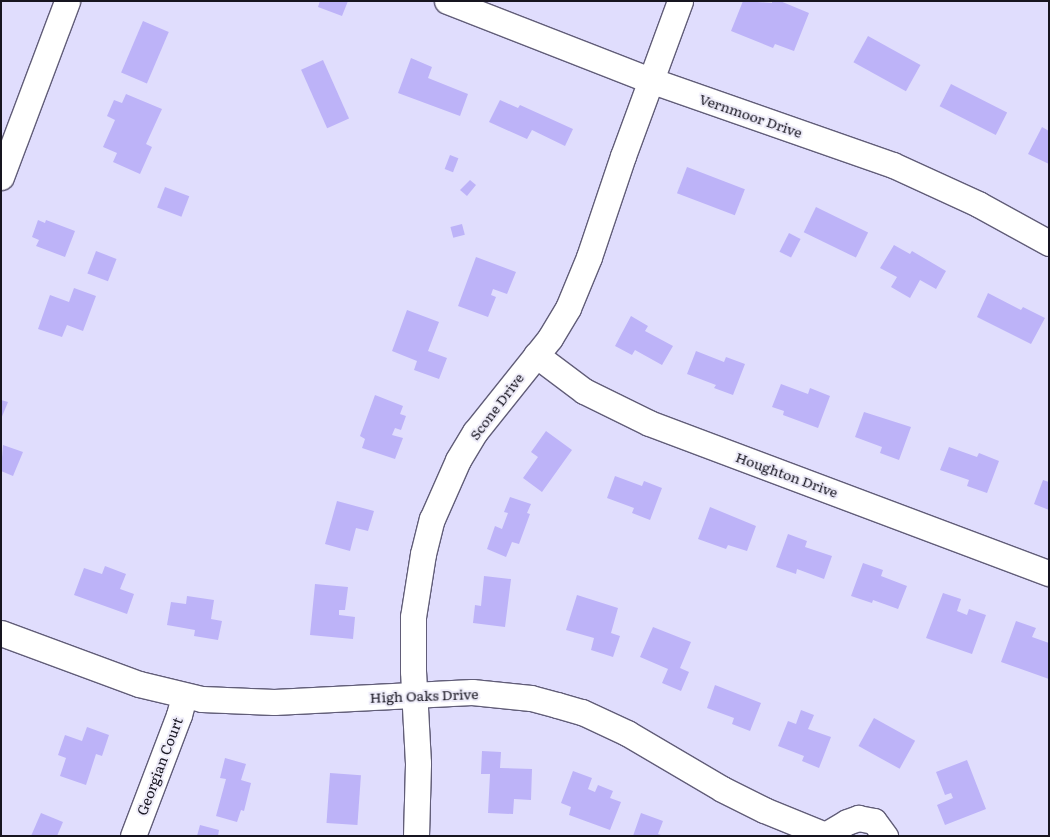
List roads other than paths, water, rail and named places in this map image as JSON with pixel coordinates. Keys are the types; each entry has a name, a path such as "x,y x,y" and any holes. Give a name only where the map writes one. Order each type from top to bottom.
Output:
{"street":[{"path":"1,177 67,1"},
{"name":"Vernmoor Drive","path":"447,1 650,80 893,165 978,204 1049,243"},
{"name":"Scone Drive","path":"416,836 418,763 414,694 413,617 423,554 432,519 458,460 475,432 550,338 580,283 650,80 680,1"},
{"name":"Houghton Drive","path":"536,355 584,391 650,423 1049,573"},
{"name":"High Oaks Drive","path":"1,633 139,684 184,696 250,703 472,692 531,698 582,712 628,733 737,797 827,835 858,818 874,821 886,836"},
{"name":"Georgian Court","path":"133,836 179,715 184,696"}]}
